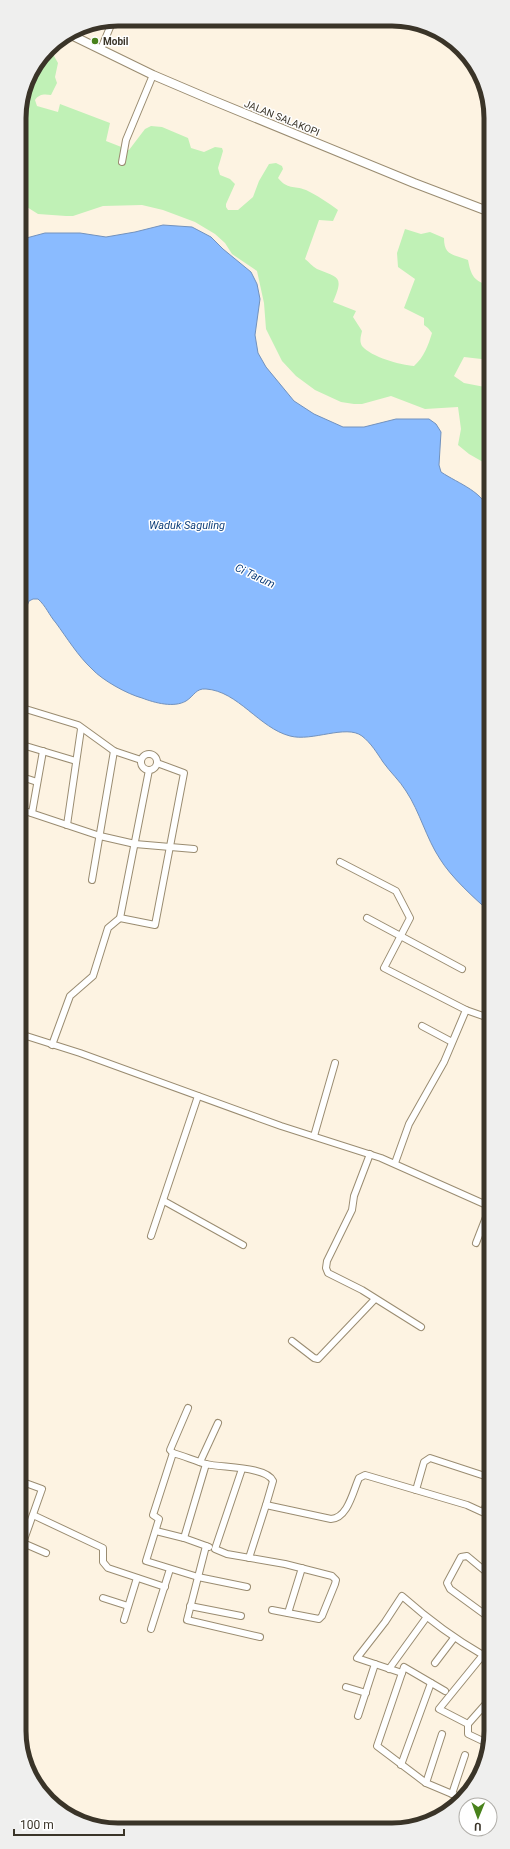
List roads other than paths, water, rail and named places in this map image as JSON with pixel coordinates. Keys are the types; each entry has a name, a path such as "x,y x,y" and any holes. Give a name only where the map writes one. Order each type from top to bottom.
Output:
{"street":[{"path":"101,49 110,27"},
{"name":"JALAN SALAKOPI","path":"75,37 153,75 391,174 484,208"},
{"path":"122,162 126,140 153,75"},
{"path":"26,709 78,725 81,729 114,751 141,760"},
{"path":"66,825 81,729"},
{"path":"26,746 76,761"},
{"path":"32,813 43,751"},
{"path":"92,880 114,751"},
{"path":"146,754 152,754 156,758 157,763 154,768 149,770 143,768 141,760 146,754"},
{"path":"120,918 155,925 184,773 157,763"},
{"path":"52,1045 70,996 93,976 108,928 120,918 149,770"},
{"path":"26,778 37,782"},
{"path":"26,811 100,836 135,844 194,849"},
{"path":"340,862 396,891 410,918 384,968 466,1010 484,1016"},
{"path":"367,918 462,969"},
{"path":"395,1163 409,1124 444,1062 466,1010"},
{"path":"422,1026 452,1042"},
{"path":"26,1036 80,1053 198,1096 395,1163 484,1204"},
{"path":"314,1136 335,1063"},
{"path":"151,1236 198,1096"},
{"path":"370,1154 354,1196 352,1210 327,1261 326,1268 328,1273 362,1290 421,1327"},
{"path":"164,1201 243,1245"},
{"path":"476,1243 484,1222"},
{"path":"292,1341 314,1359 318,1358 375,1299"},
{"path":"188,1408 170,1450 173,1453 153,1515 159,1518 156,1532 146,1561 198,1577 247,1586"},
{"path":"184,1538 203,1463 218,1423"},
{"path":"173,1453 203,1463 242,1468 268,1474 272,1479 273,1483 249,1558"},
{"path":"416,1490 424,1462 428,1458 484,1476"},
{"path":"215,1549 242,1468"},
{"path":"266,1505 334,1519 342,1514 359,1478 362,1475 368,1475 484,1511"},
{"path":"26,1484 42,1490 26,1535"},
{"path":"33,1515 103,1548 103,1562 108,1568 165,1587"},
{"path":"156,1532 184,1538 227,1554 302,1568 332,1576 336,1580 336,1584 320,1618 316,1619 272,1610"},
{"path":"26,1544 46,1553"},
{"path":"206,1546 187,1620 260,1637"},
{"path":"484,1570 467,1556 464,1556 461,1558 447,1582 448,1587 484,1614"},
{"path":"288,1613 302,1568"},
{"path":"151,1630 170,1569"},
{"path":"124,1620 137,1578"},
{"path":"402,1673 357,1658 385,1622 402,1596 426,1618 454,1638 483,1655 439,1709 468,1724"},
{"path":"103,1598 128,1606"},
{"path":"190,1606 241,1616"},
{"path":"389,1669 426,1618"},
{"path":"435,1663 454,1638"},
{"path":"358,1716 376,1664"},
{"path":"445,1691 404,1667 377,1746 426,1783 457,1796"},
{"path":"401,1765 431,1683"},
{"path":"346,1687 366,1693"},
{"path":"483,1741 468,1734 468,1724 484,1706"},
{"path":"426,1783 442,1734"},
{"path":"452,1794 465,1755"}],"water":[{"name":"Waduk Saguling","path":"163,225 192,227 211,237 251,272 257,284 260,299 255,335 258,353 266,367 294,401 314,414 343,427 364,427 396,419 429,419 436,424 441,432 439,465 441,472 470,489 484,502 484,906 450,873 435,851 406,791 371,745 362,736 355,733 338,732 308,737 290,736 268,726 228,696 218,691 203,689 195,693 186,701 176,704 158,703 147,700 115,686 96,673 73,647 38,599 29,601 26,608 26,238 45,233 80,233 106,237"}],"place":[{"name":"Mobil","path":"95,41"}],"water label":[{"name":"Ci Tarum","path":"255,576"}]}
